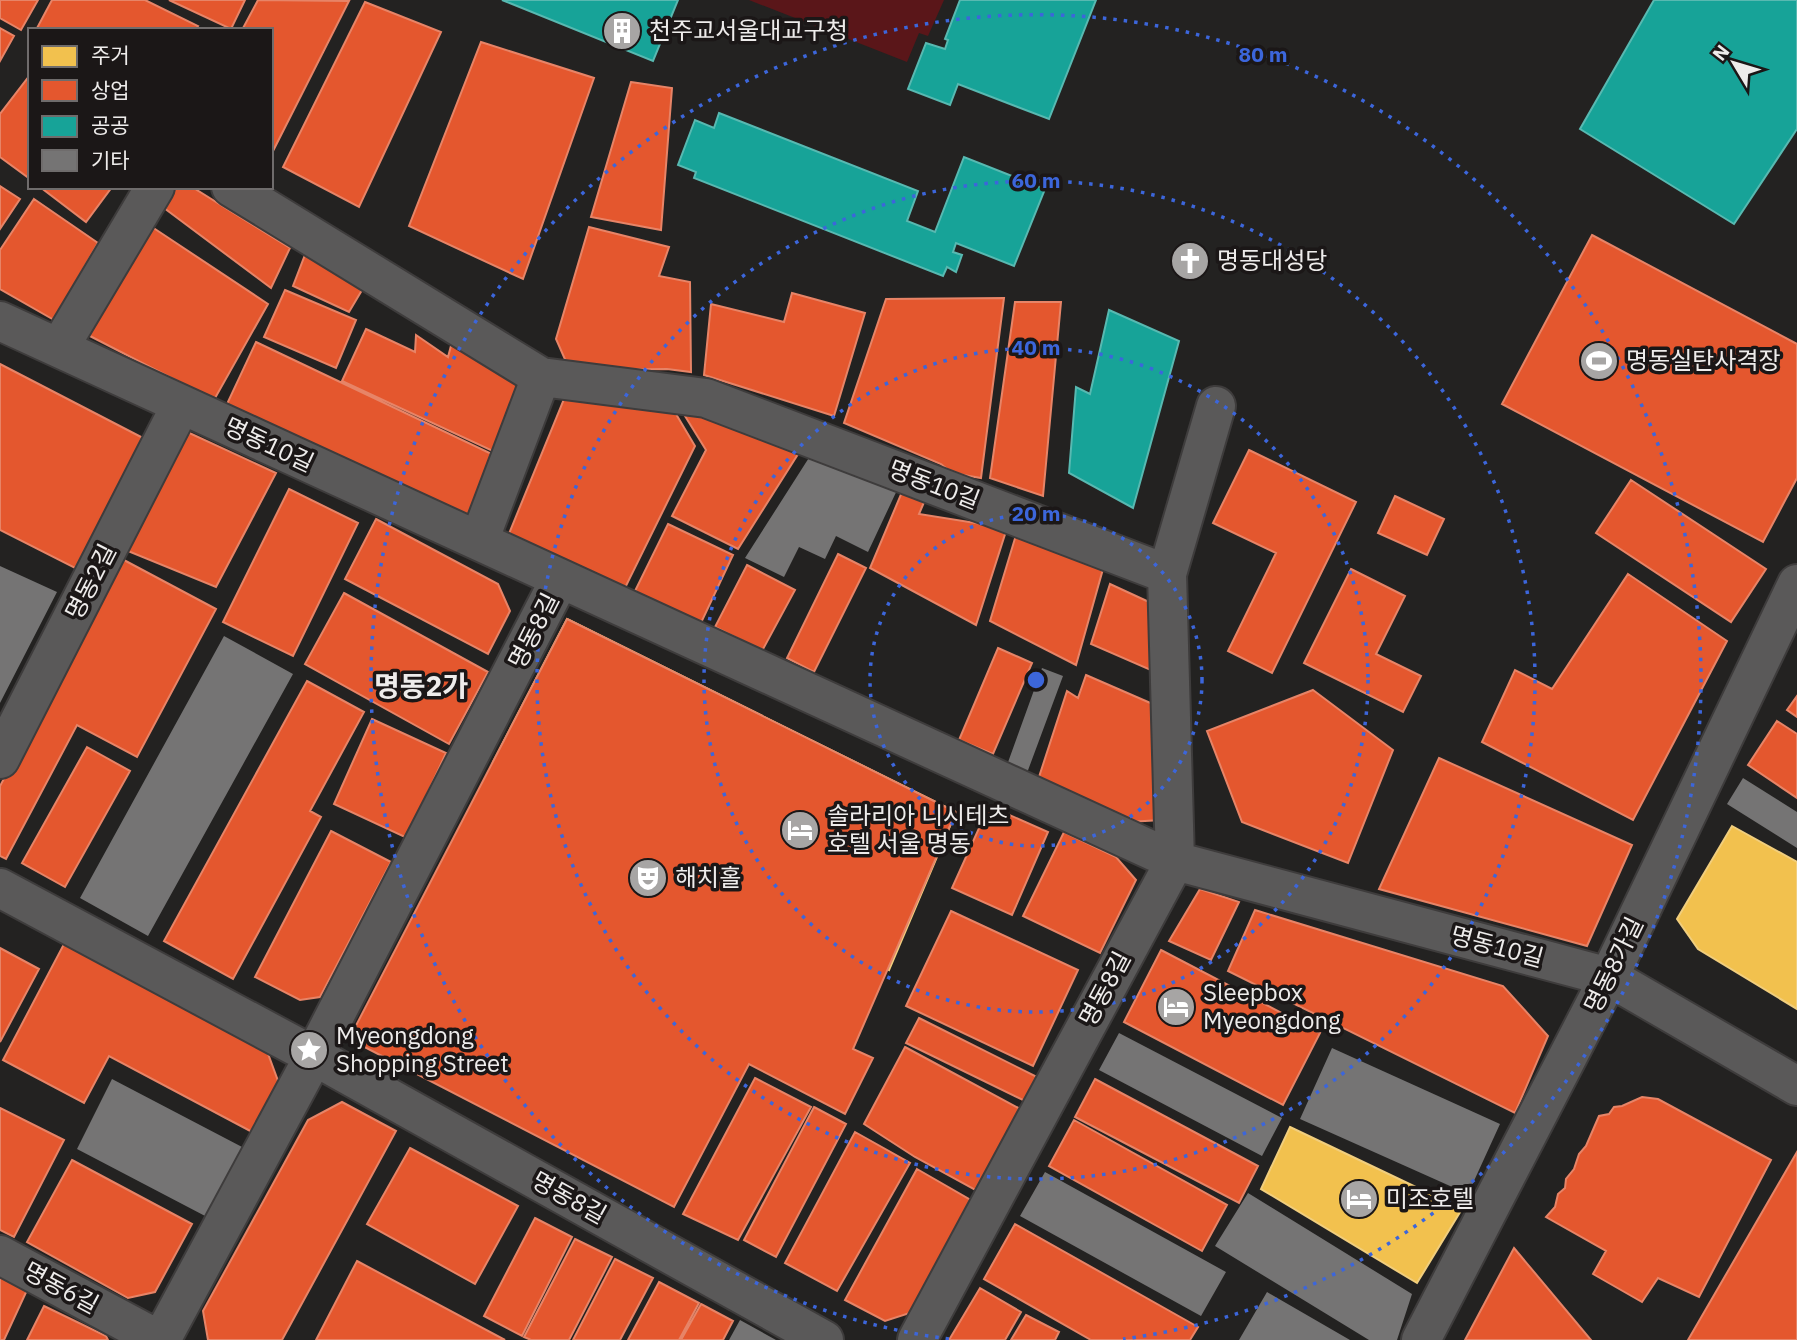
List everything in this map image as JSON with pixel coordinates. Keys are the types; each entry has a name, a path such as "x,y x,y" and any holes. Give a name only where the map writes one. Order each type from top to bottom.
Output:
{"street":[{"path":"59,348 154,189"},
{"name":"명동10길","path":"234,189 541,377 706,398 1167,574"},
{"name":"명동10길","path":"0,321 1175,861 1609,977 1797,1086"},
{"path":"479,541 541,377"},
{"name":"명동2길","path":"0,759 181,405"},
{"path":"1175,861 1167,574 1216,406"},
{"name":"명동8길","path":"160,1340 314,1056 561,579"},
{"name":"명동8가길","path":"1421,1340 1609,977 1797,584"},
{"name":"명동8길","path":"917,1340 1175,861"},
{"name":"명동8길","path":"0,888 314,1056 824,1340"},
{"name":"명동6길","path":"0,1255 160,1340"}],"shaded area":[{"path":"749,0 944,0 928,36 919,33 907,62"}],"building: 주거":[{"path":"567,619 956,812 889,970 493,762"},
{"path":"1732,826 1797,862 1797,1009 1698,949 1677,919"},
{"name":"미조호텔","path":"1290,1127 1462,1209 1417,1283 1261,1189"}],"building: 상업":[{"path":"0,0 38,0 21,30 0,18"},
{"path":"52,0 145,0 198,26 196,28 37,28"},
{"path":"169,0 245,0 231,28"},
{"path":"258,0 349,1 273,151 273,28 243,28"},
{"path":"365,2 441,32 359,207 283,167"},
{"path":"0,28 14,36 0,61"},
{"path":"481,42 594,78 523,279 409,226"},
{"path":"28,78 28,178 0,157 0,114"},
{"path":"631,82 672,88 661,230 591,217"},
{"path":"0,186 20,199 0,229"},
{"path":"43,189 111,189 86,222"},
{"path":"175,189 195,189 290,248 271,288 164,208"},
{"path":"34,199 98,243 54,320 0,289 0,250"},
{"path":"152,227 268,304 214,400 86,334"},
{"path":"589,227 669,247 659,276 690,282 691,372 667,369 587,370 567,364 556,339"},
{"path":"1592,235 1797,344 1797,478 1763,542 1502,404"},
{"path":"308,247 365,285 349,312 293,286"},
{"path":"285,290 356,320 336,368 264,337"},
{"path":"792,293 865,313 834,416 704,375 711,304 784,322"},
{"path":"1004,298 981,478 952,473 941,464 844,423 886,299"},
{"path":"1015,302 1061,302 1043,496 990,478"},
{"path":"366,329 415,352 416,335 448,357 452,342 531,380 497,453 342,381"},
{"path":"256,342 498,457 468,519 227,404"},
{"path":"0,364 145,439 79,570 0,530"},
{"path":"564,399 673,409 695,446 622,594 506,541"},
{"path":"680,408 800,451 738,549 672,516 706,450"},
{"path":"185,431 276,473 216,587 123,549"},
{"path":"1249,450 1356,502 1272,673 1228,651 1276,553 1213,523"},
{"path":"1631,480 1766,569 1731,622 1596,533"},
{"path":"289,489 358,523 293,656 223,622"},
{"path":"902,492 925,500 919,514 1007,528 976,625 870,568"},
{"path":"1395,496 1444,519 1427,555 1378,533"},
{"path":"376,519 498,584 510,611 488,654 345,579"},
{"path":"668,524 733,555 700,625 634,593"},
{"path":"1016,535 1103,569 1076,665 990,621"},
{"path":"838,554 866,568 814,672 787,658"},
{"path":"122,559 216,609 137,757 77,725 6,859 0,856 0,786"},
{"path":"747,565 795,590 762,651 715,627"},
{"path":"1351,569 1405,596 1376,654 1421,676 1403,712 1304,663"},
{"path":"1628,574 1727,641 1633,820 1482,742 1515,670 1552,689"},
{"path":"1110,584 1149,602 1153,671 1091,644"},
{"path":"344,593 488,672 449,744 305,664"},
{"path":"567,619 956,812 853,1049 873,1058 845,1114 749,1064 674,1207 349,1039"},
{"path":"998,648 1032,663 993,754 959,740"},
{"path":"1086,675 1155,705 1161,820 1128,822 1038,780 1067,691 1078,698"},
{"path":"307,681 364,712 310,811 321,817 233,979 164,941"},
{"path":"1313,690 1393,750 1348,863 1242,822 1207,731"},
{"path":"1797,696 1797,717 1787,710"},
{"path":"372,719 446,753 407,838 334,804"},
{"path":"1777,721 1797,734 1797,798 1748,765"},
{"path":"87,747 130,771 65,887 22,863"},
{"path":"1439,758 1632,845 1587,946 1379,889"},
{"path":"989,806 1048,832 1012,915 952,888"},
{"path":"331,831 391,862 320,997 300,1000 255,977"},
{"path":"1064,832 1116,857 1136,880 1100,953 1023,916"},
{"path":"1200,889 1239,902 1211,960 1169,941"},
{"path":"1255,910 1503,986 1548,1036 1515,1113 1228,971"},
{"path":"951,911 1078,970 1033,1066 906,1006"},
{"path":"64,944 267,1051 281,1089 256,1134 109,1056 84,1103 3,1060"},
{"path":"0,948 39,969 0,1042"},
{"path":"1161,950 1320,1033 1283,1105 1124,1022"},
{"path":"919,1018 1039,1078 1027,1102 906,1043"},
{"path":"905,1047 1024,1111 979,1192 915,1157 864,1124"},
{"path":"755,1078 811,1107 738,1240 683,1214"},
{"path":"1095,1079 1258,1166 1239,1203 1075,1117"},
{"path":"1642,1097 1658,1099 1771,1160 1699,1297 1658,1278 1642,1302 1593,1274 1606,1251 1546,1217 1555,1207 1558,1194 1565,1188 1566,1179 1574,1169 1599,1116 1609,1114 1614,1107"},
{"path":"342,1102 396,1131 282,1340 208,1340 203,1311 308,1120"},
{"path":"814,1107 846,1124 776,1257 744,1240"},
{"path":"0,1108 64,1140 14,1237 0,1230"},
{"path":"1074,1120 1227,1205 1202,1251 1049,1166"},
{"path":"855,1132 910,1163 837,1291 785,1263"},
{"path":"410,1148 518,1206 475,1284 367,1224"},
{"path":"1797,1152 1797,1340 1688,1340"},
{"path":"72,1160 192,1224 155,1292 128,1298 27,1242"},
{"path":"917,1169 974,1202 916,1311 885,1321 845,1300"},
{"path":"535,1218 572,1237 522,1336 484,1316"},
{"path":"1015,1224 1198,1327 1190,1340 1091,1340 984,1279"},
{"path":"575,1239 612,1257 569,1340 531,1340 524,1337"},
{"path":"1514,1248 1591,1340 1465,1340"},
{"path":"615,1259 653,1278 620,1340 573,1340"},
{"path":"357,1261 505,1340 316,1340"},
{"path":"0,1276 28,1288 4,1340 0,1340"},
{"path":"659,1282 699,1303 679,1340 628,1340"},
{"path":"980,1288 1021,1312 1005,1340 949,1340"},
{"path":"701,1304 733,1321 723,1340 681,1340"},
{"path":"44,1306 106,1336 108,1340 27,1340"},
{"path":"1026,1315 1059,1332 1055,1340 1011,1340"}],"building: 공공":[{"name":"천주교서울대교구청","path":"502,0 678,0 653,61"},
{"path":"960,0 1096,0 1049,119 958,84 950,105 908,89 926,43 945,49 948,40 945,39"},
{"path":"1654,0 1797,0 1797,129 1734,224 1580,129"},
{"path":"719,113 918,191 907,221 935,232 964,157 1045,189 1014,266 956,243 953,252 962,255 956,272 947,267 943,276 694,178 696,172 678,165 695,120 714,128"},
{"path":"1109,310 1179,341 1133,508 1069,473 1076,387 1090,394"}],"building: 기타":[{"path":"812,453 899,486 868,552 836,536 825,559 799,547 784,577 745,558"},
{"path":"0,566 57,592 0,703"},
{"path":"224,636 293,674 148,936 80,898"},
{"path":"1042,668 1063,676 1027,773 1007,765"},
{"path":"1743,778 1797,812 1797,848 1727,804"},
{"path":"1119,1033 1282,1118 1262,1156 1099,1070"},
{"path":"1332,1048 1500,1124 1468,1194 1300,1119"},
{"path":"112,1079 244,1148 207,1217 77,1149"},
{"path":"1045,1172 1226,1272 1201,1316 1020,1216"},
{"path":"1248,1193 1412,1294 1397,1340 1369,1340 1215,1246"},
{"path":"1267,1292 1350,1340 1239,1340"},
{"path":"740,1320 776,1340 729,1340"}],"place":[{"name":"천주교서울대교구청","path":"622,31"},
{"name":"명동대성당","path":"1190,261"},
{"name":"명동실탄사격장","path":"1599,361"},
{"name":"솔라리아 니시테츠 호텔 서울 명동","path":"800,830"},
{"name":"해치홀","path":"648,878"},
{"name":"Sleepbox Myeongdong","path":"1176,1007"},
{"name":"Myeongdong Shopping Street","path":"309,1050"},
{"name":"미조호텔","path":"1359,1199"}],"district":[{"name":"명동2가","path":"421,686"}]}
